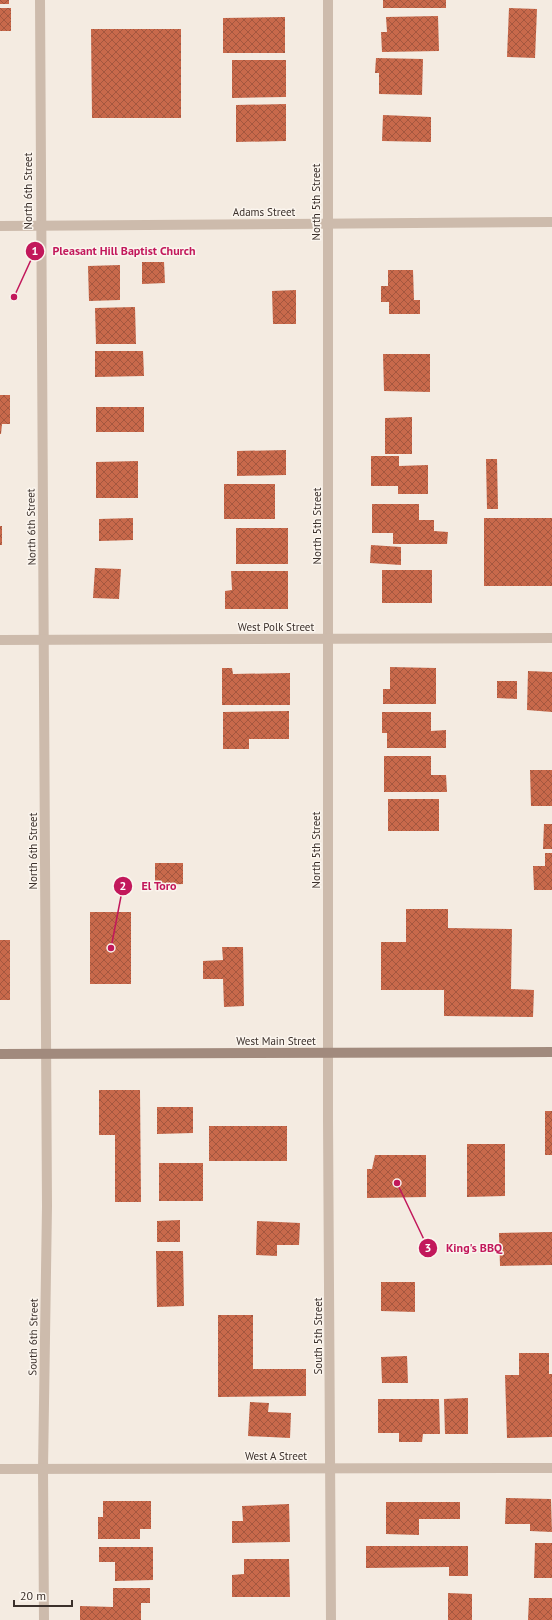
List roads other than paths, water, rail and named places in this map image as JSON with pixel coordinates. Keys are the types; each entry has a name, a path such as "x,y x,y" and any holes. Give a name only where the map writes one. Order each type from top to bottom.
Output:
{"main road":[{"name":"West Main Street","path":"0,1054 552,1052"}],"street":[{"name":"North 6th Street","path":"40,0 40,226 46,1054"},
{"name":"North 5th Street","path":"328,0 329,1053"},
{"name":"Adams Street","path":"0,226 552,222"},
{"name":"West Polk Street","path":"0,640 552,638"},
{"name":"South 5th Street","path":"329,1053 331,1620"},
{"name":"South 6th Street","path":"44,1620 43,1469 47,1206 46,1054"},
{"name":"West A Street","path":"0,1469 552,1468"}],"place":[{"name":"Pleasant Hill Baptist Church","path":"14,297"},
{"name":"El Toro","path":"111,948"},
{"name":"King's BBQ","path":"397,1183"}]}
